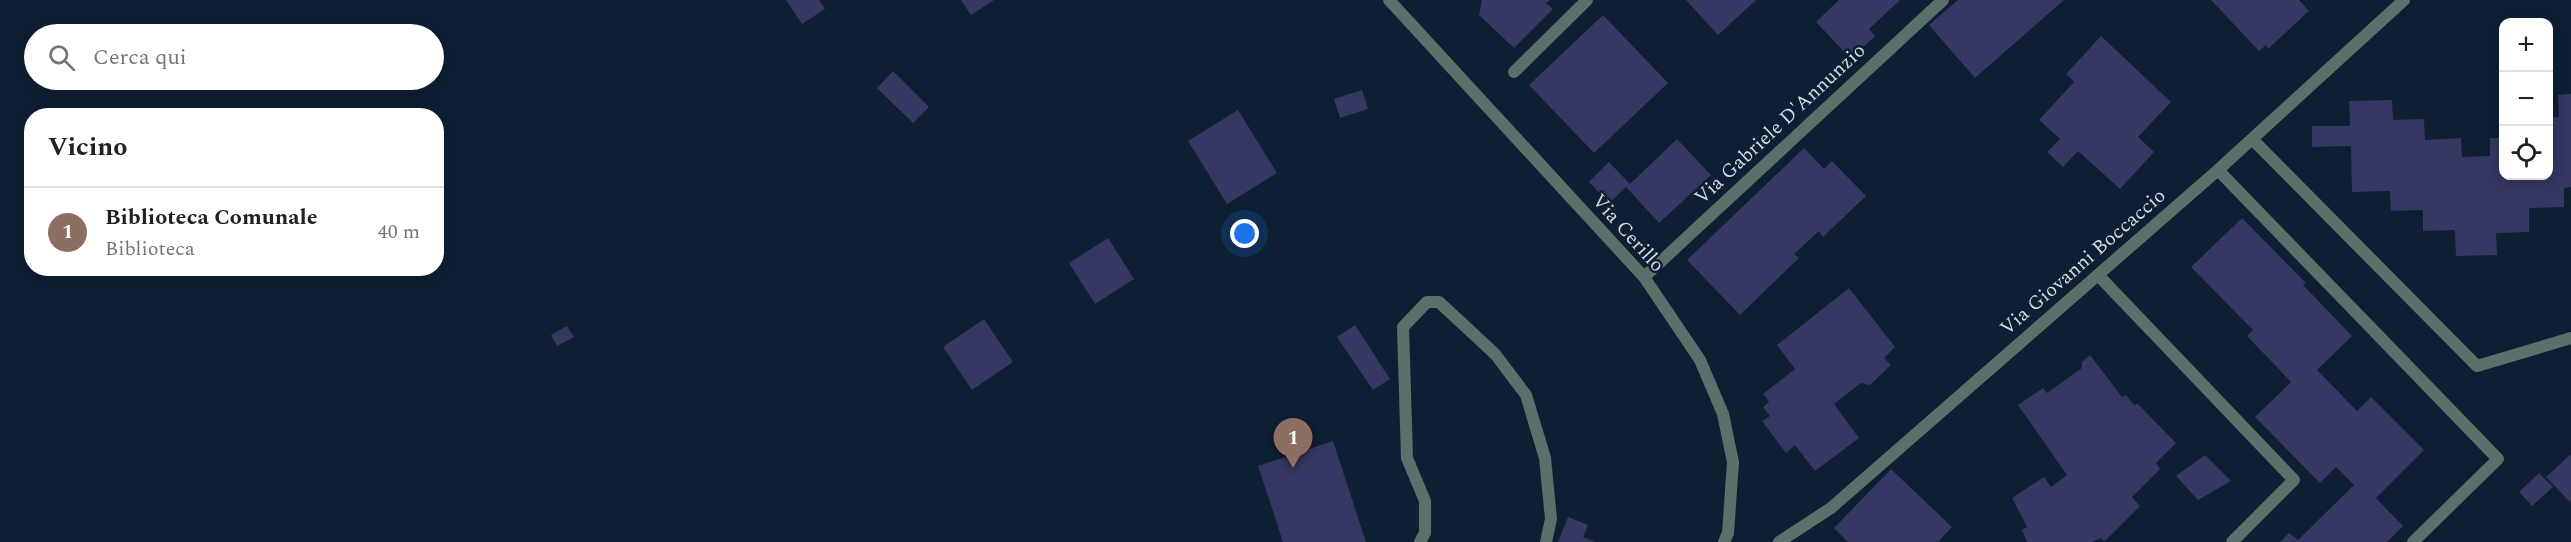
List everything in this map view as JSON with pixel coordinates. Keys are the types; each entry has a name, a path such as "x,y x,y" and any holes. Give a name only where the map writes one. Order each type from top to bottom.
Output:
{"street":[{"name":"Via Cerillo","path":"1389,0 1644,277 1700,360 1723,414 1733,462 1728,533 1724,542"},
{"path":"1514,72 1587,0"},
{"name":"Via Gabriele D'Annunzio","path":"1644,277 1943,0"},
{"name":"Via Giovanni Boccaccio","path":"1779,542 1831,508 2218,170 2404,0"},
{"path":"2252,139 2477,366 2571,338"},
{"path":"2218,170 2498,459 2413,542"},
{"path":"2098,275 2294,480 2232,542"},
{"path":"1420,542 1425,533 1425,501 1407,458 1402,327 1427,302 1439,302 1495,354 1526,395 1545,458 1551,519 1546,542"}],"building":[{"path":"786,0 819,0 825,9 802,24"},
{"path":"961,0 994,0 971,15"},
{"path":"1482,0 1550,0 1546,3 1553,9 1514,48 1479,15"},
{"path":"1686,0 1756,0 1718,35"},
{"path":"1839,0 1900,0 1869,29 1875,36 1851,59 1816,22"},
{"path":"1958,0 2064,0 1975,78 1929,25"},
{"path":"2211,0 2299,0 2309,11 2268,49 2266,45 2259,51"},
{"path":"1603,15 1668,83 1594,153 1529,85"},
{"path":"2101,36 2171,102 2138,137 2154,152 2120,189 2078,151 2063,167 2047,152 2060,139 2039,120 2074,82 2066,74"},
{"path":"893,71 929,107 913,123 877,88"},
{"path":"1362,90 1368,109 1340,118 1334,99"},
{"path":"2571,94 2571,187 2564,188 2564,207 2529,208 2529,232 2496,233 2497,255 2456,256 2455,230 2423,231 2423,210 2391,211 2390,191 2352,192 2351,146 2312,147 2312,126 2350,126 2349,101 2392,100 2393,120 2424,119 2425,140 2461,138 2462,157 2490,156 2490,138 2499,138 2499,180 2553,180 2553,118 2559,117 2558,95"},
{"path":"1238,110 1277,173 1227,204 1188,141"},
{"path":"1677,139 1711,175 1659,223 1626,187 1609,203 1589,182 1609,162 1630,184"},
{"path":"1804,148 1824,169 1832,161 1866,196 1823,237 1819,231 1794,254 1799,258 1740,315 1687,260"},
{"path":"2242,218 2306,283 2303,285 2352,336 2317,370 2357,411 2371,397 2424,450 2376,498 2403,526 2387,542 2280,542 2289,533 2298,540 2354,485 2336,467 2320,483 2255,417 2291,382 2247,336 2253,330 2191,267"},
{"path":"1108,238 1134,279 1095,304 1069,263"},
{"path":"1849,288 1895,347 1884,358 1891,365 1870,385 1861,383 1834,404 1859,438 1815,471 1795,445 1786,453 1762,421 1770,416 1763,407 1769,402 1763,394 1795,369 1777,345"},
{"path":"984,319 1013,362 972,390 943,347"},
{"path":"1355,325 1390,379 1373,390 1337,337"},
{"path":"567,326 574,337 557,346 551,335"},
{"path":"2090,355 2122,397 2126,395 2134,405 2138,404 2176,443 2156,463 2160,469 2132,497 2140,506 2104,542 2101,538 2092,542 2027,542 2022,530 2027,527 2012,498 2044,477 2051,487 2067,475 2018,405 2043,388 2047,393 2082,368 2082,362"},
{"path":"1333,441 1366,542 1283,542 1258,466"},
{"path":"2571,454 2571,503 2546,477"},
{"path":"2205,455 2231,481 2198,500 2176,476"},
{"path":"1891,469 1952,527 1938,542 1848,542 1834,528"},
{"path":"2539,473 2553,487 2532,506 2519,492"},
{"path":"1568,517 1588,525 1583,537 1596,542 1558,542"}],"place":[{"name":"Biblioteca Comunale","path":"1293,468"}]}
